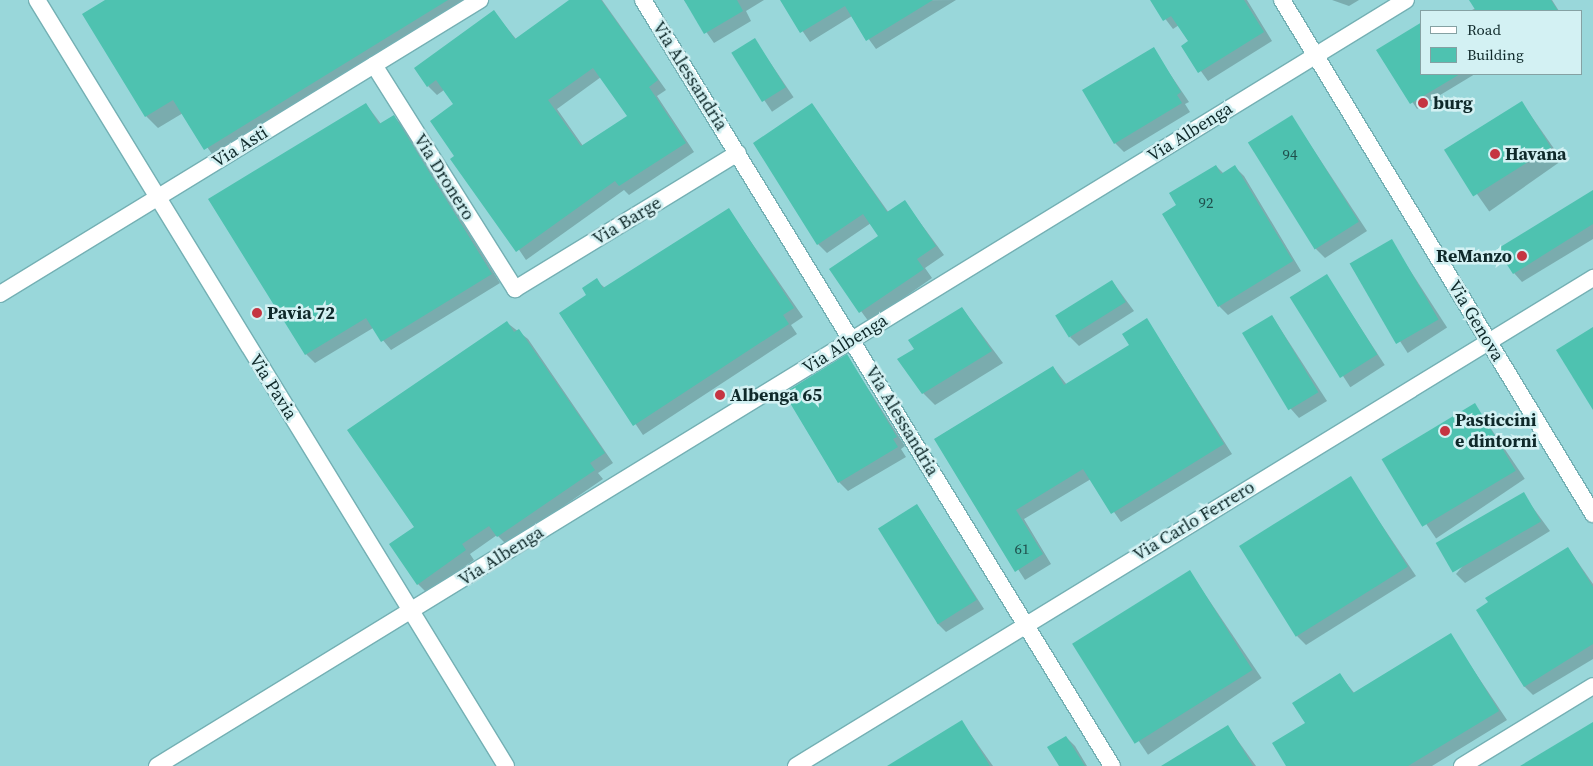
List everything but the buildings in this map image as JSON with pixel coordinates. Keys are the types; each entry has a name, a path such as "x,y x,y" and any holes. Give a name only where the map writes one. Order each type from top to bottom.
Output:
{"street":[{"name":"Via Asti","path":"0,294 480,0"},
{"name":"Via Alessandria","path":"643,0 1112,766"},
{"name":"Via Genova","path":"1282,0 1593,514"},
{"name":"Via Albenga","path":"157,766 411,612 1406,0"},
{"name":"Via Pavia","path":"37,3 506,766"},
{"name":"Via Dronero","path":"374,64 515,289"},
{"name":"Via Barge","path":"515,289 738,153"},
{"name":"Via Carlo Ferrero","path":"796,766 1593,278"},
{"path":"1462,766 1593,686"}],"place":[{"name":"burg","path":"1423,103"},
{"name":"Havana","path":"1495,154"},
{"name":"ReManzo","path":"1522,256"},
{"name":"Pavia 72","path":"257,313"},
{"name":"Albenga 65","path":"720,395"},
{"name":"Pasticcini e dintorni","path":"1445,431"}]}
